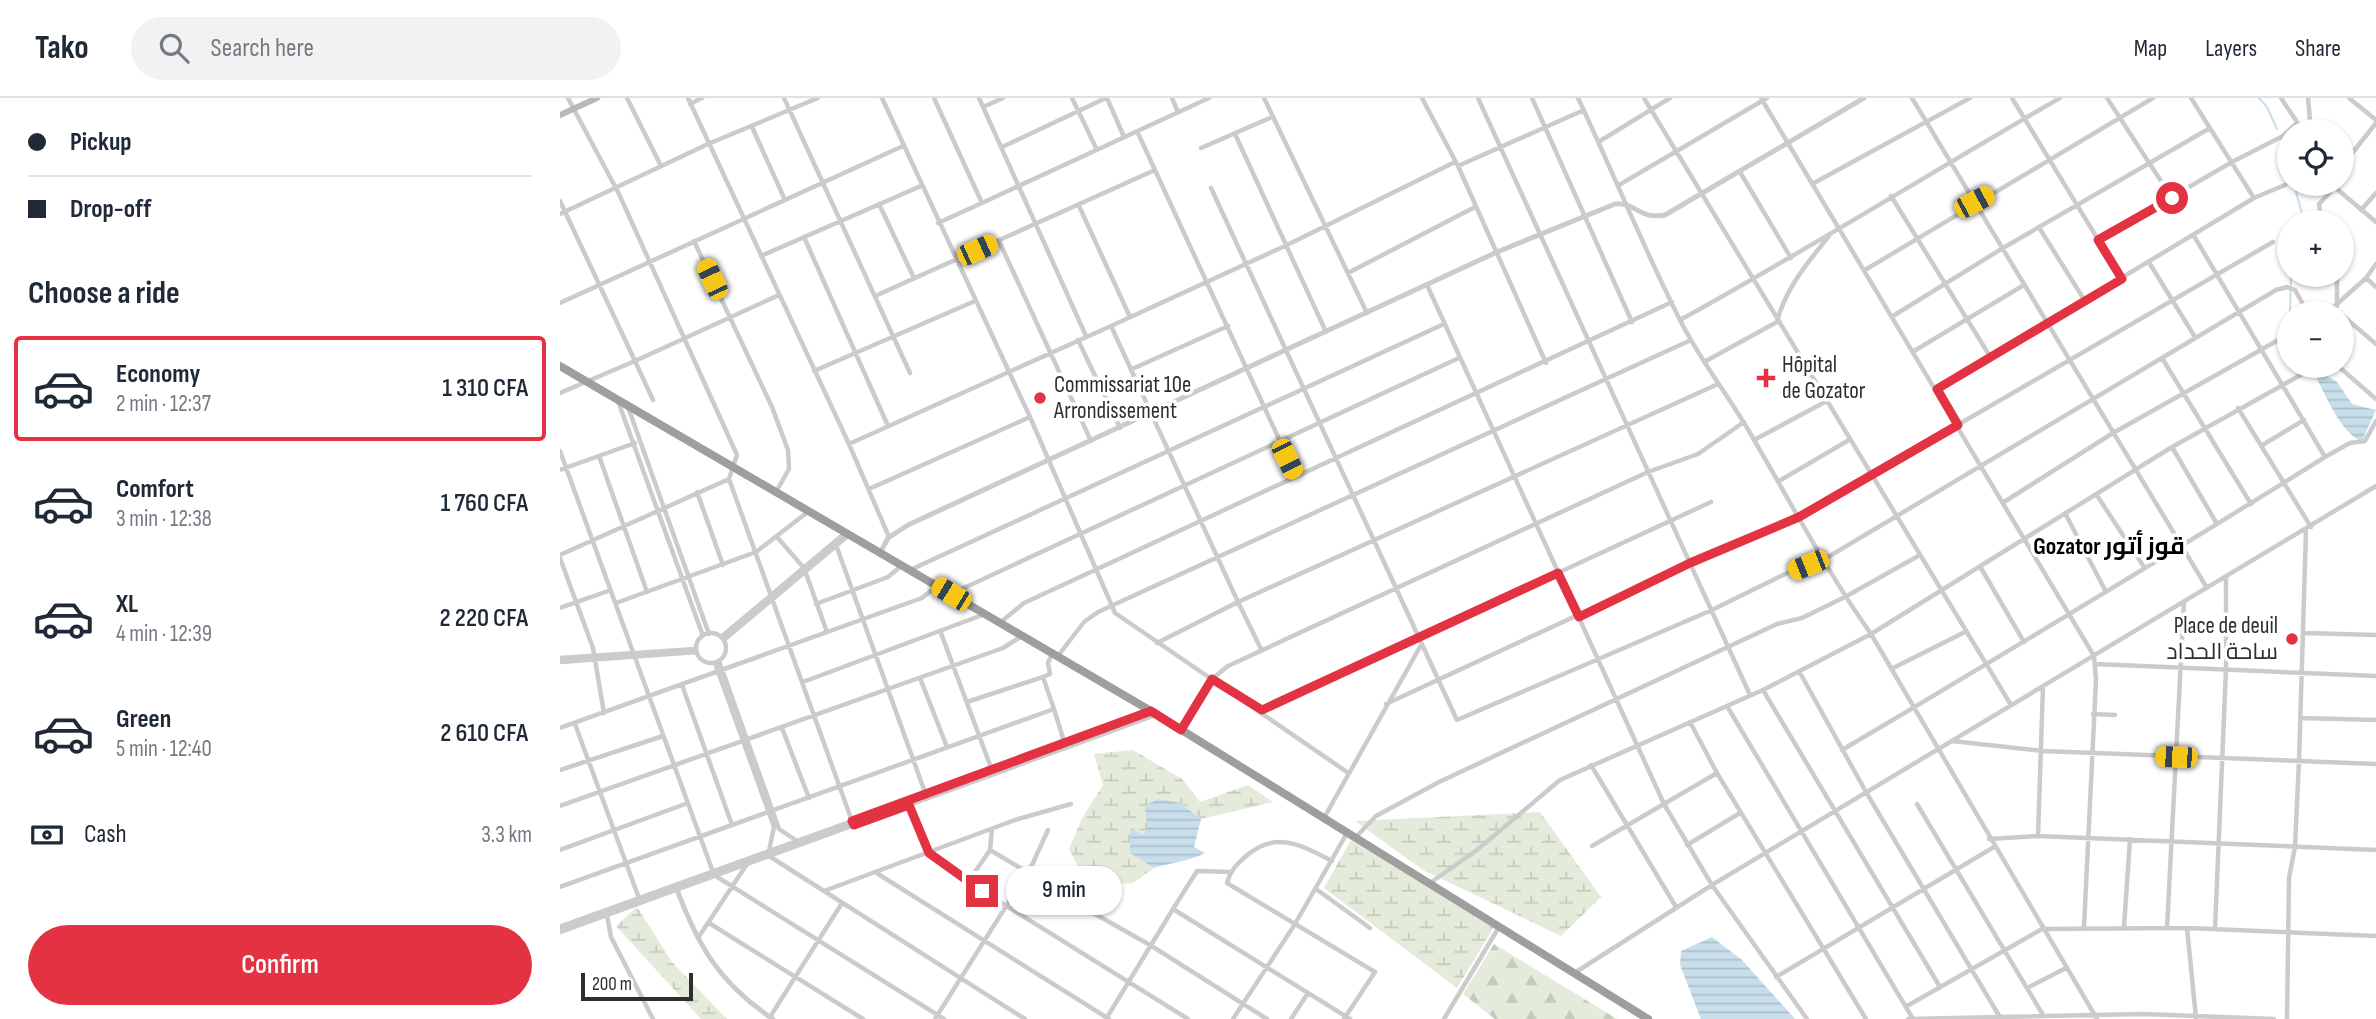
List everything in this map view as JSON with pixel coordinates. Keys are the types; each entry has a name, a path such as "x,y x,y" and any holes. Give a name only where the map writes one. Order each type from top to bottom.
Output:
{"highway":[{"path":"560,366 1154,713 1648,1019"}],"main road":[{"path":"560,115 597,98"}],"street":[{"path":"568,98 616,188 736,451 734,469 729,479 560,557 595,658 604,713"},
{"path":"627,98 661,166"},
{"path":"702,98 689,101 849,444 889,537"},
{"path":"784,98 910,373"},
{"path":"562,213 708,144 818,98"},
{"path":"882,98 937,223 1030,417 1111,607 1120,619 1262,710 1347,772"},
{"path":"934,98 982,203"},
{"path":"979,98 1038,224 1086,336"},
{"path":"984,107 1003,98"},
{"path":"1072,98 1097,150"},
{"path":"1002,147 1107,98 1124,137"},
{"path":"1172,98 1178,112"},
{"path":"937,223 1209,98"},
{"path":"1264,98 1367,313"},
{"path":"1422,98 1457,164 1546,363"},
{"path":"1479,98 1750,695"},
{"path":"1532,98 1632,322"},
{"path":"1578,98 1600,141 1624,203 1691,340 1744,422 1845,597 1871,634 1912,709 2096,1018"},
{"path":"1644,98 1755,278 1777,322 1825,402 2011,705"},
{"path":"1600,141 1670,98"},
{"path":"1624,203 1646,217 1665,215 1864,98"},
{"path":"1912,98 2207,588"},
{"path":"1812,184 1970,98"},
{"path":"2012,98 2122,279"},
{"path":"1680,320 1791,258 1950,160 2060,98"},
{"path":"2107,98 2172,198"},
{"path":"1865,270 1974,202 2153,98"},
{"path":"2191,98 2255,198"},
{"path":"2281,98 2294,119"},
{"path":"2308,98 2310,119"},
{"path":"2349,98 2376,121 2354,150"},
{"path":"1619,185 1764,99 1788,144 1982,464 2094,656 2096,664 2084,927"},
{"path":"849,444 1287,245 1457,164 1584,110"},
{"path":"1201,148 1272,117"},
{"path":"752,127 785,200"},
{"path":"1893,317 2003,248 2040,229 2210,128"},
{"path":"1137,131 1296,476"},
{"path":"1235,134 1325,332"},
{"path":"2098,240 2232,162 2277,139"},
{"path":"560,303 902,146"},
{"path":"875,296 1155,170"},
{"path":"1740,172 1791,258"},
{"path":"761,256 920,186"},
{"path":"1211,188 1321,422 1454,717 1463,720 1712,610 1785,574 1823,560 2239,311 2287,287 2295,290 2301,301"},
{"path":"1937,389 2150,264 2255,198 2277,188"},
{"path":"2361,210 2376,193"},
{"path":"1891,196 1991,358"},
{"path":"2345,196 2376,222"},
{"path":"560,201 562,213 653,400"},
{"path":"880,553 889,537 1048,460 1120,429 1497,252 1624,203"},
{"path":"879,204 914,278"},
{"path":"1079,206 1130,317"},
{"path":"1348,272 1475,207"},
{"path":"1704,362 1777,322 1781,305 1803,269 1838,228"},
{"path":"2040,229 2085,301"},
{"path":"2194,236 2325,457"},
{"path":"804,237 888,426"},
{"path":"694,241 772,407 788,450 789,469 776,492"},
{"path":"999,241 1091,441"},
{"path":"1386,704 1579,617 1690,563 1799,517 2273,242"},
{"path":"2150,264 2195,337"},
{"path":"2343,301 2376,264"},
{"path":"2366,278 2376,287"},
{"path":"1427,285 1664,804 1712,885 1807,1019"},
{"path":"1914,351 1969,321 2024,285"},
{"path":"560,393 779,295"},
{"path":"814,371 975,301"},
{"path":"1000,623 1024,603 1475,393 1546,363 1672,302"},
{"path":"816,604 888,577 905,567 1065,499 1444,324"},
{"path":"2354,325 2376,344"},
{"path":"1111,326 1261,649"},
{"path":"1132,369 1228,326"},
{"path":"1078,340 1120,429"},
{"path":"967,702 1050,675 1048,663 1084,622 1111,607 1691,340"},
{"path":"2004,502 2113,433 2277,340"},
{"path":"951,594 1459,358"},
{"path":"2162,358 2251,504"},
{"path":"1429,884 1477,850 1560,780 1763,690 1871,634 2027,540 2172,447 2295,378"},
{"path":"2351,378 2376,400"},
{"path":"1157,643 1238,602 1718,384"},
{"path":"618,400 637,442"},
{"path":"1754,440 1825,402"},
{"path":"627,405 637,442 706,635"},
{"path":"2238,408 2309,529 2295,847 2289,878 2287,1019"},
{"path":"869,489 1030,417"},
{"path":"2261,446 2304,420"},
{"path":"1842,750 2069,616 2105,590 2325,457 2350,443 2365,441 2376,421"},
{"path":"1181,730 1212,679 1228,666 1648,472 1698,454 1744,422"},
{"path":"1779,481 1849,439"},
{"path":"563,469 637,442"},
{"path":"2172,447 2217,524"},
{"path":"560,451 563,469 636,656 714,873 732,887 944,1019"},
{"path":"599,456 647,592"},
{"path":"729,479 853,823"},
{"path":"1576,972 1712,885 2184,601 2309,529 2376,485"},
{"path":"697,492 723,565"},
{"path":"2096,494 2144,567"},
{"path":"1262,710 1711,502"},
{"path":"616,603 755,552 808,511"},
{"path":"2066,515 2105,590"},
{"path":"722,639 848,534"},
{"path":"777,537 804,570 827,632"},
{"path":"836,544 926,796"},
{"path":"1233,1019 1332,861 1351,835 1371,819 1394,805 1618,700 1845,597 1920,555"},
{"path":"1981,568 2024,642"},
{"path":"2215,929 2226,669 2226,578"},
{"path":"560,728 922,598 937,586"},
{"path":"560,608 611,590"},
{"path":"2167,928 2184,601"},
{"path":"803,682 941,633 985,614"},
{"path":"1891,669 1965,632"},
{"path":"2304,632 2376,635"},
{"path":"941,633 993,772"},
{"path":"706,635 722,639"},
{"path":"696,650 706,635"},
{"path":"560,806 954,666 1003,648 1023,636"},
{"path":"717,662 726,649 722,639"},
{"path":"1324,818 1347,772 1422,644"},
{"path":"560,660 696,650"},
{"path":"696,650 706,662 717,662"},
{"path":"717,662 771,812 779,828 797,842"},
{"path":"2096,664 2376,676"},
{"path":"1799,671 1866,792 2000,1017"},
{"path":"1043,677 1065,746"},
{"path":"920,678 947,747"},
{"path":"682,685 732,825"},
{"path":"2038,836 2043,751 2043,686"},
{"path":"1763,690 1833,812 1940,987"},
{"path":"1727,706 1913,1019"},
{"path":"560,887 1054,709"},
{"path":"714,873 748,864 768,853 1154,713"},
{"path":"2093,714 2115,715"},
{"path":"2301,718 2376,720"},
{"path":"1690,722 1740,812 1866,1019"},
{"path":"575,724 640,901"},
{"path":"782,728 809,798"},
{"path":"560,770 663,736"},
{"path":"1952,741 2043,751 2376,764"},
{"path":"1591,765 1676,907"},
{"path":"1592,846 1717,773"},
{"path":"560,930 797,842 909,805 926,796"},
{"path":"560,850 688,803"},
{"path":"824,891 992,828 1071,804"},
{"path":"1917,804 2043,1015"},
{"path":"909,805 929,853 1005,905 1188,1019"},
{"path":"768,853 775,833 771,812"},
{"path":"1687,845 1740,812"},
{"path":"968,881 990,850 992,828"},
{"path":"937,1017 1027,872 1048,830"},
{"path":"1989,839 2087,837 2376,850"},
{"path":"2124,927 2130,839"},
{"path":"1173,909 1346,1018 1375,972 1228,886 1231,872 1256,848 1275,840 1296,842 1332,861"},
{"path":"1776,977 1994,847"},
{"path":"990,850 1027,872"},
{"path":"768,853 1025,1019"},
{"path":"697,939 748,864"},
{"path":"875,872 1108,1019 1150,945 1197,871 1231,872"},
{"path":"677,888 697,939 714,967 733,989 771,1018 842,903"},
{"path":"1316,889 1370,928"},
{"path":"1088,911 1150,945 1267,1019"},
{"path":"606,913 611,937 653,1019"},
{"path":"709,923 863,1019"},
{"path":"1444,1019 1499,927"},
{"path":"1907,1006 2042,929 2187,928 2376,936"},
{"path":"2187,928 2196,1018"},
{"path":"2027,988 2066,968"},
{"path":"1291,1019 1308,993"},
{"path":"1908,1019 2043,1015 2274,1019"}],"green space":[{"path":"1133,750 1182,779 1200,802 1248,785 1273,802 1201,819 1180,803 1147,830 1130,852 1154,868 1133,883 1088,887 1069,849 1082,818 1103,785 1094,754"},
{"path":"1540,812 1601,897 1561,936 1423,870 1355,821"},
{"path":"1351,840 1494,927 1457,988 1324,888"},
{"path":"637,907 672,962 727,1019 701,1019 616,926"},
{"path":"1494,944 1617,1019 1495,1019 1463,994"}],"water":[{"path":"2316,378 2330,378 2337,382 2352,404 2376,410 2362,441 2346,429"},
{"path":"1158,799 1180,803 1201,819 1194,847 1205,853 1154,868 1130,853 1130,831 1132,828 1142,835 1147,830 1145,806"},
{"path":"1712,937 1742,960 1795,1019 1701,1019 1680,965 1681,951"}],"waterway":[{"path":"2259,98 2267,107 2277,129"},
{"path":"2297,196 2301,210"},
{"path":"2290,301 2291,287"}],"place":[{"name":"Hôpital de Gozator","path":"1766,378"},
{"name":"Commissariat 10e Arrondissement","path":"1040,398"},
{"name":"Place de deuil ساحة الحداد","path":"2292,639"}],"district":[{"name":"Gozator قوز أتور","path":"2109,546"}],"route":[{"path":"982,891 929,853 909,805 854,825 852,821 1151,711 1181,730 1212,679 1262,710 1558,573 1579,617 1690,563 1759,536 1871,477 1958,425 1937,389 2122,279 2098,240 2172,198"}]}
